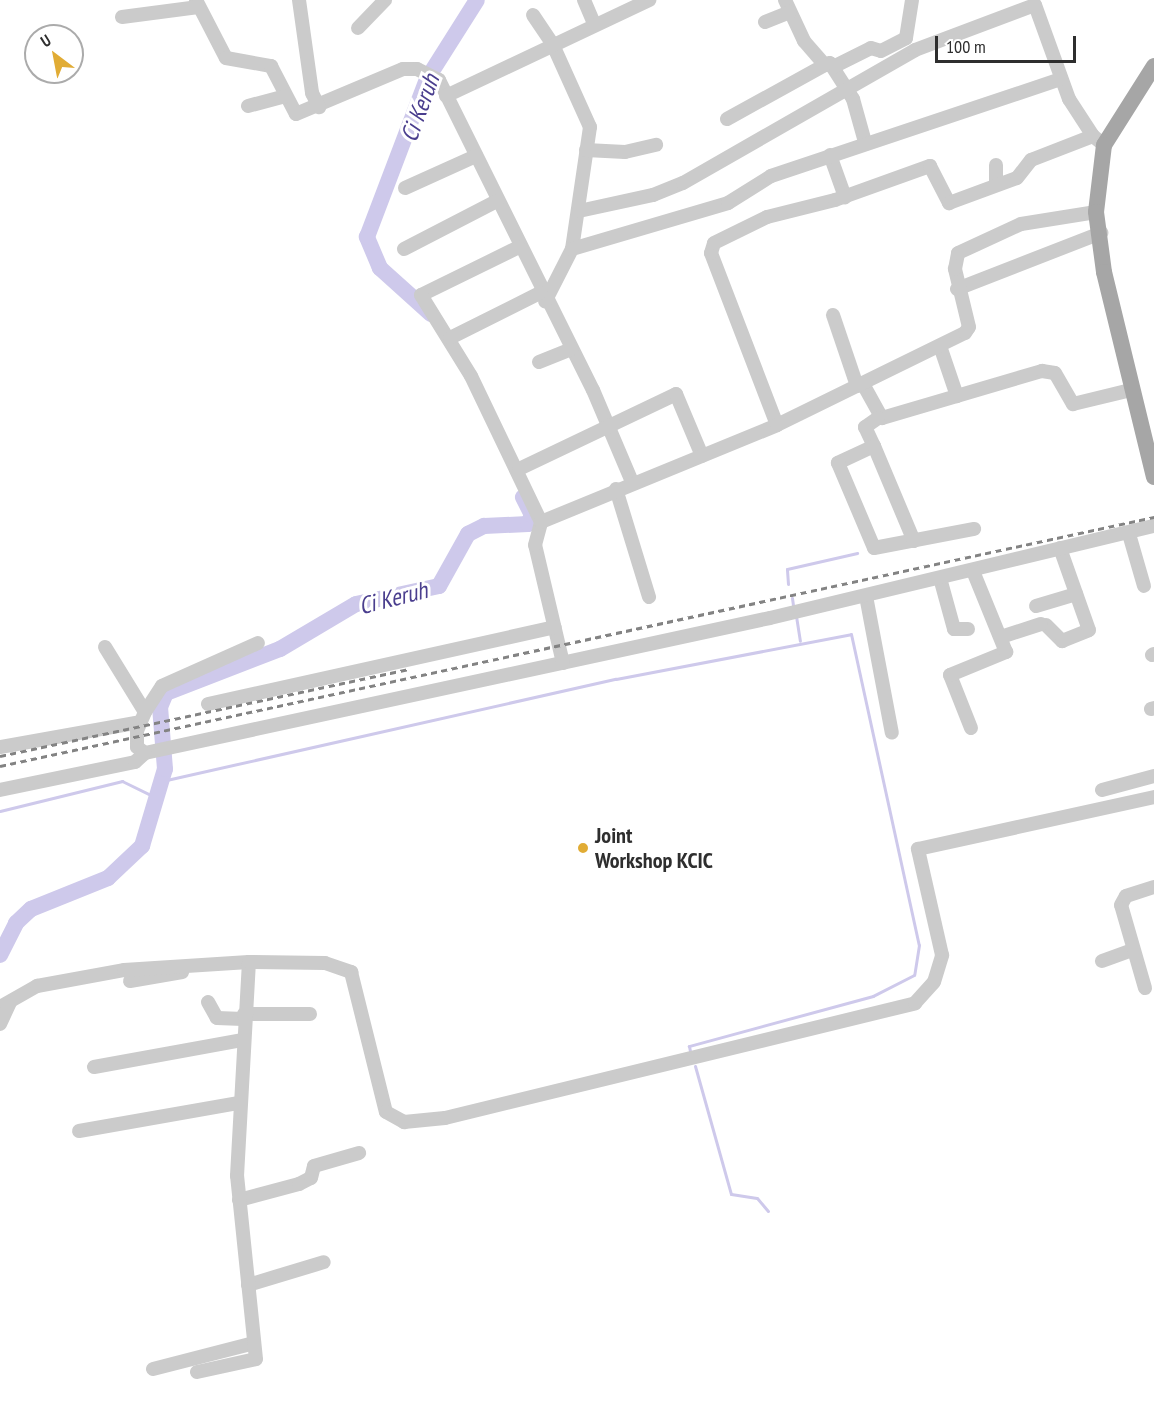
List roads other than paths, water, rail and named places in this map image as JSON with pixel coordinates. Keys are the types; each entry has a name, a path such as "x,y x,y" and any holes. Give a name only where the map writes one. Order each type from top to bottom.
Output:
{"main road":[{"path":"1153,469 1131,390 1096,212 1099,141 1154,66"}],"street":[{"path":"299,0 312,93 319,107"},
{"path":"584,0 594,23"},
{"path":"446,96 554,45 594,23 649,0"},
{"path":"728,119 829,66 871,48 881,51 906,38 912,0"},
{"path":"358,28 379,2"},
{"path":"122,17 197,3 226,58 271,66 296,114 319,107 403,69 424,72 439,80 543,298 572,349 632,482"},
{"path":"579,211 654,195 683,183 846,87 962,29 1019,5 1042,3 1061,79 1099,141 1031,160 1017,178 996,181 949,203 930,166 845,197 767,217 711,248 777,425"},
{"path":"765,22 788,6 846,87 865,142"},
{"path":"450,338 543,298 572,249 579,211 577,188 586,150 590,119 554,45 533,15"},
{"path":"572,249 728,203 771,176 830,154 1061,79"},
{"path":"248,106 286,96"},
{"path":"586,150 625,152 656,145"},
{"path":"830,154 845,197"},
{"path":"405,188 476,156"},
{"path":"996,165 996,181"},
{"path":"404,249 497,201"},
{"path":"541,522 632,482 777,425 940,346 969,327 957,290 956,259 964,248 1021,224 1096,212"},
{"path":"957,290 1101,233"},
{"path":"519,247 421,295 450,338 519,470 541,522 535,546 563,663"},
{"path":"833,315 860,385 878,417"},
{"path":"940,346 957,396"},
{"path":"539,362 572,349"},
{"path":"914,541 865,427 878,417 1042,371 1055,373 1073,404 1131,390"},
{"path":"519,470 676,394 702,456"},
{"path":"874,446 838,463 874,548 974,529"},
{"path":"616,489 649,597"},
{"path":"0,790 135,762 152,751 174,745 866,596 1060,548 1129,534 1154,526"},
{"path":"1129,534 1144,586"},
{"path":"1001,637 1044,624 1062,641 1089,630 1060,548"},
{"path":"971,728 950,676 1004,653 1001,637 973,571"},
{"path":"940,578 954,629 968,629"},
{"path":"1036,606 1076,594"},
{"path":"866,596 892,733"},
{"path":"208,704 555,627"},
{"path":"152,751 137,747 142,717 162,686 258,643"},
{"path":"105,647 142,717"},
{"path":"0,747 142,717"},
{"path":"1101,790 1154,776"},
{"path":"0,1024 5,1005 37,986 124,970 325,963 351,972 386,1112 404,1122 445,1118 915,1003 934,982 942,955 918,849 1154,797"},
{"path":"1145,988 1133,950 1122,899 1154,887"},
{"path":"1102,961 1133,950"},
{"path":"130,981 174,972 249,966"},
{"path":"197,1372 256,1359 239,1200 238,1103 249,966"},
{"path":"208,1002 217,1018 310,1014"},
{"path":"94,1066 242,1040"},
{"path":"79,1131 238,1103"},
{"path":"239,1200 300,1184 311,1178 314,1166 359,1153"},
{"path":"248,1285 324,1262"},
{"path":"153,1369 255,1343"}],"waterway":[{"name":"Ci Keruh","path":"431,314 380,268 367,237 427,79 477,0"},
{"name":"Ci Keruh","path":"0,955 16,923 31,909 108,878 142,846 165,769 160,707 166,693 280,649 356,604 439,586 468,534 484,526 528,524 532,515 523,497"},
{"path":"788,584 787,569 857,553"},
{"path":"792,598 793,605"},
{"path":"796,616 800,641"},
{"path":"162,781 616,679 851,634 919,945 914,975 873,996 689,1046 690,1051"},
{"path":"0,811 122,781 157,798"},
{"path":"695,1066 731,1194 757,1198 768,1211"}],"railway":[{"path":"0,766 1154,517"},
{"path":"0,756 408,669"}],"place":[{"name":"Joint Workshop KCIC","path":"583,848"}]}
